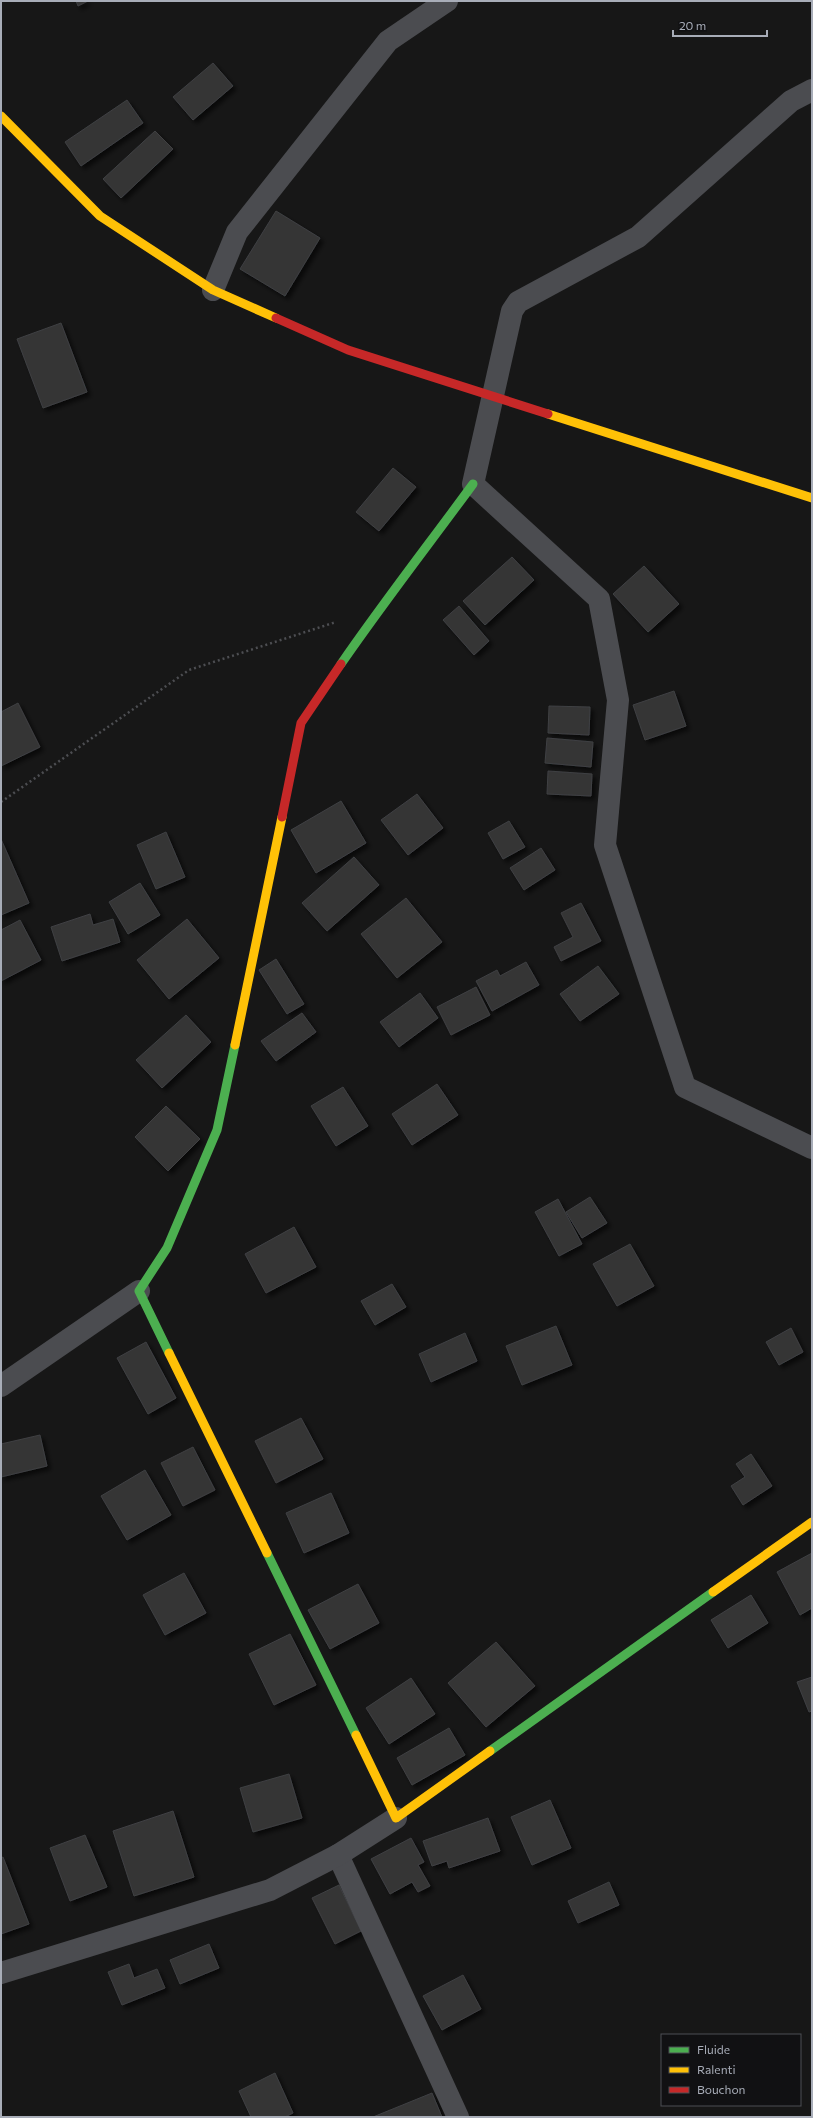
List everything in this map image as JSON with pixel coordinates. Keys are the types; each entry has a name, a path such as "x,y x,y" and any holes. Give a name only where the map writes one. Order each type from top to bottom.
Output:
{"street":[{"path":"213,290 237,232 388,41 447,1"},
{"path":"1,1386 139,1291 167,1248 217,1130 301,723 370,622 396,590 473,484 512,311 518,302 638,237 791,101 812,90"},
{"path":"1,116 100,216 213,290 348,350 812,498"},
{"path":"473,484 599,598 618,700 605,845 685,1087 812,1148"},
{"path":"139,1291 396,1818"},
{"path":"1,1973 270,1890 338,1855 396,1818 812,1522"},
{"path":"338,1855 458,2117"}],"path":[{"path":"1,802 190,670 339,621"}],"building":[{"path":"76,1 88,1 78,6"},
{"path":"213,63 233,86 193,120 173,97"},
{"path":"127,100 143,123 81,166 65,142"},
{"path":"155,131 173,149 121,198 103,179"},
{"path":"276,211 320,238 285,296 240,269"},
{"path":"61,323 87,392 43,408 17,339"},
{"path":"393,468 416,487 379,531 356,512"},
{"path":"512,557 534,580 485,625 463,601"},
{"path":"644,566 679,604 648,632 613,594"},
{"path":"459,606 489,641 474,655 443,620"},
{"path":"674,691 686,726 645,740 633,705"},
{"path":"18,703 40,747 1,766 1,712"},
{"path":"549,706 590,707 589,735 548,733"},
{"path":"547,738 593,742 591,767 545,763"},
{"path":"548,771 592,774 591,796 547,794"},
{"path":"417,794 443,828 408,855 381,820"},
{"path":"341,801 366,843 316,873 291,830"},
{"path":"509,821 525,847 503,859 488,833"},
{"path":"166,832 185,877 156,889 137,845"},
{"path":"1,839 29,903 1,915"},
{"path":"541,848 555,870 524,890 510,868"},
{"path":"354,857 379,885 327,931 302,903"},
{"path":"140,883 160,915 128,934 109,902"},
{"path":"406,898 442,942 397,978 361,934"},
{"path":"581,903 601,941 561,961 554,947 573,937 561,913"},
{"path":"90,914 93,925 113,919 120,942 62,961 51,927"},
{"path":"187,919 219,958 169,999 137,960"},
{"path":"20,920 41,960 1,981 1,930"},
{"path":"276,959 304,1004 287,1014 259,970"},
{"path":"526,962 539,985 492,1011 476,981 497,970 500,976"},
{"path":"598,966 619,994 580,1021 560,994"},
{"path":"476,987 490,1015 451,1035 437,1007"},
{"path":"420,993 438,1018 399,1047 380,1022"},
{"path":"302,1013 316,1032 276,1061 261,1041"},
{"path":"186,1015 211,1042 162,1088 136,1060"},
{"path":"437,1084 458,1115 412,1145 392,1114"},
{"path":"343,1087 368,1126 336,1146 311,1106"},
{"path":"166,1106 200,1139 168,1171 135,1137"},
{"path":"590,1197 607,1223 582,1238 566,1212"},
{"path":"558,1199 582,1244 559,1256 535,1212"},
{"path":"294,1227 316,1267 266,1293 245,1254"},
{"path":"630,1244 654,1286 617,1306 593,1264"},
{"path":"392,1284 406,1307 375,1325 361,1301"},
{"path":"556,1326 572,1365 522,1385 506,1346"},
{"path":"791,1328 803,1352 779,1365 766,1342"},
{"path":"465,1333 477,1361 431,1382 419,1354"},
{"path":"146,1342 176,1398 148,1414 117,1358"},
{"path":"301,1418 323,1459 276,1483 255,1441"},
{"path":"40,1435 47,1466 1,1477 1,1444"},
{"path":"193,1447 215,1490 183,1506 161,1463"},
{"path":"751,1454 772,1486 743,1505 731,1486 745,1477 736,1464"},
{"path":"145,1470 171,1515 127,1540 101,1496"},
{"path":"331,1493 349,1533 304,1553 286,1513"},
{"path":"812,1553 812,1608 800,1615 777,1572"},
{"path":"184,1573 206,1613 165,1635 143,1595"},
{"path":"358,1584 379,1623 330,1649 308,1610"},
{"path":"751,1595 768,1623 728,1648 711,1620"},
{"path":"290,1634 316,1685 274,1705 249,1654"},
{"path":"496,1642 535,1686 486,1727 448,1683"},
{"path":"812,1677 812,1711 809,1712 797,1682"},
{"path":"411,1678 435,1714 389,1744 366,1708"},
{"path":"449,1728 465,1755 412,1785 397,1758"},
{"path":"289,1774 302,1818 253,1832 240,1788"},
{"path":"550,1800 571,1848 532,1865 511,1817"},
{"path":"173,1811 194,1877 134,1896 113,1831"},
{"path":"488,1818 500,1851 449,1868 447,1861 432,1866 423,1841"},
{"path":"85,1835 107,1887 70,1901 50,1848"},
{"path":"411,1838 424,1862 418,1865 430,1886 418,1892 412,1882 390,1894 371,1859"},
{"path":"3,1857 29,1924 1,1934 1,1858"},
{"path":"609,1882 619,1905 578,1923 568,1901"},
{"path":"339,1885 361,1931 335,1944 312,1898"},
{"path":"209,1944 219,1968 180,1984 170,1960"},
{"path":"129,1964 134,1978 157,1969 165,1988 122,2005 108,1972"},
{"path":"463,1975 481,2009 442,2030 423,1996"},
{"path":"275,2073 293,2113 285,2117 251,2117 239,2091"},
{"path":"432,2093 442,2117 373,2117"}],"traffic: fast":[{"path":"341,664 473,484"},
{"path":"169,1353 139,1291 167,1248 217,1130 235,1045"},
{"path":"267,1553 356,1735"},
{"path":"490,1751 713,1592"}],"traffic: slow":[{"path":"1,116 100,216 213,290 276,318"},
{"path":"548,414 812,498"},
{"path":"235,1045 282,817"},
{"path":"169,1353 267,1553"},
{"path":"713,1592 812,1522"},
{"path":"356,1735 396,1818 490,1751"}],"traffic: jam":[{"path":"276,318 348,350 548,414"},
{"path":"282,817 301,723 341,664"}]}
